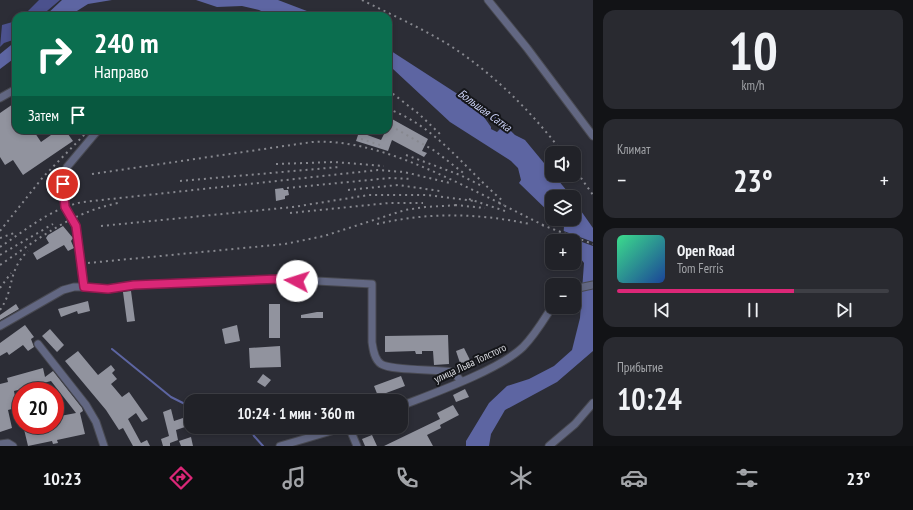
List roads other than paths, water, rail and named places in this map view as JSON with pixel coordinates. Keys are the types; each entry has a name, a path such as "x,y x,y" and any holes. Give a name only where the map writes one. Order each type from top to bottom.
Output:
{"street":[{"path":"488,0 528,48 593,136"},
{"path":"0,98 12,91"},
{"path":"84,287 76,226 65,207 63,178 67,167 95,134"},
{"path":"0,326 63,290 74,286 108,289 134,285 280,279 372,284 372,342 373,351 378,361 381,364 393,367 453,372 461,381"},
{"path":"581,288 593,285"},
{"name":"улица Льва Толстого","path":"408,403 461,381 515,354 537,331 548,314"},
{"path":"38,344 92,414 104,446"},
{"path":"550,446 575,424 593,403"},
{"path":"280,446 321,434"},
{"path":"352,434 357,446"},
{"path":"0,444 8,443 14,446"}],"waterway":[{"path":"112,349 171,397 184,404"},
{"path":"253,434 263,446"}],"railway":[{"path":"362,0 386,12"},
{"path":"392,15 436,37 479,66 524,107 557,146"},
{"path":"392,93 419,114 440,134"},
{"path":"392,111 421,126 435,137 503,201"},
{"path":"396,129 435,151 466,175"},
{"path":"0,231 43,177 85,134"},
{"path":"361,139 380,145"},
{"path":"92,174 312,142 336,142 361,146 410,162 435,172 504,205"},
{"path":"406,155 460,175 482,186"},
{"path":"276,164 334,162 384,166"},
{"path":"180,181 339,167"},
{"path":"0,247 50,214 60,209 83,202 378,170 404,172 450,183"},
{"path":"287,188 390,178 412,179"},
{"path":"581,178 593,195"},
{"path":"348,190 398,185 440,191"},
{"path":"101,226 293,207 369,195 428,195 474,201"},
{"path":"469,199 505,211"},
{"path":"0,265 42,236 70,220 101,207 118,203"},
{"path":"290,213 389,203 423,203"},
{"path":"499,203 547,227"},
{"path":"455,205 485,208"},
{"path":"88,263 285,244 324,236 405,210 460,205"},
{"path":"377,224 416,217 453,215 510,220 530,224"},
{"path":"0,255 53,224"},
{"path":"542,225 593,244"},
{"path":"0,238 17,232"},
{"path":"0,310 8,295 17,266 21,258 28,251"},
{"path":"0,288 11,273"}],"water label":[{"name":"Большая Сатка","path":"485,110"}]}
